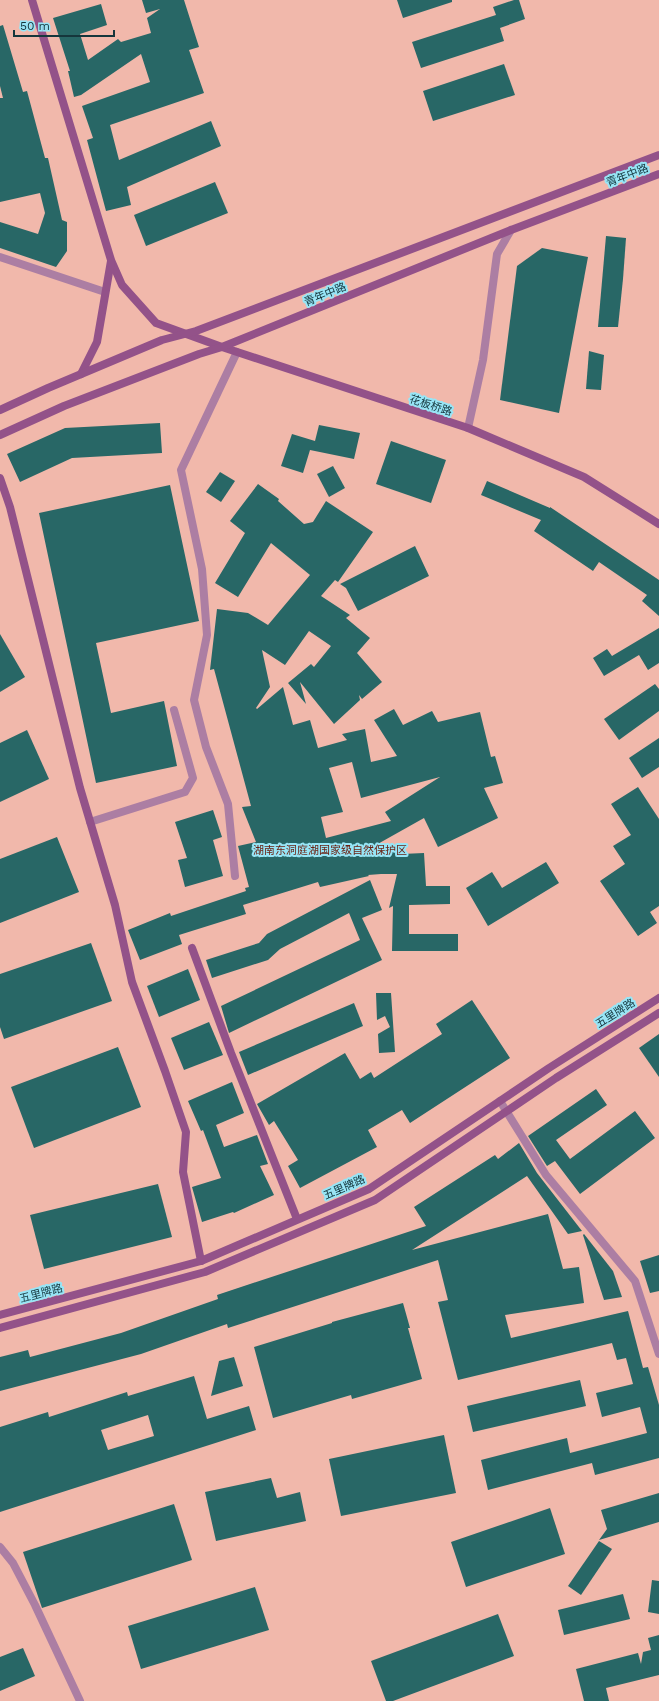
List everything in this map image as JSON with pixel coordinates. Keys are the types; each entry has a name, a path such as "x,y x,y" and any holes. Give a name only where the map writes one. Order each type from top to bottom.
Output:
{"main road":[{"name":"花板桥路","path":"32,0 111,260 122,285 156,322 183,334 468,428 584,477 659,524"},
{"name":"青年中路","path":"0,410 162,340 211,325 659,155"},
{"name":"青年中路","path":"0,435 64,406 199,354 222,347 511,230 659,174"},
{"path":"81,374 97,342 111,260"},
{"path":"0,478 10,507 90,822 115,905 132,982 186,1132 183,1172 201,1261"},
{"path":"192,948 231,1052 297,1219"},
{"name":"五里牌路","path":"0,1315 201,1261 369,1189 500,1101 659,998"},
{"name":"五里牌路","path":"0,1328 205,1272 375,1200 659,1013"}],"street":[{"path":"468,428 483,360 498,254 511,230"},
{"path":"0,257 105,292"},
{"path":"235,876 228,804 206,747 194,700 207,635 202,569 181,470 237,352"},
{"path":"90,822 184,792 193,778 174,710"},
{"path":"500,1101 546,1175 635,1282 659,1354"},
{"path":"0,1547 13,1563 35,1605 80,1701"}],"green space":[{"name":"湖南东洞庭湖国家级自然保护区","path":"0,0 659,0 659,1701 0,1701"}],"building":[{"path":"142,0 184,0 199,47 189,50 204,93 110,125 119,160 211,121 221,146 127,187 131,205 106,211 87,140 93,138 82,106 150,82 141,54 81,95 74,97 68,71 70,71 53,18 101,4 107,25 80,34 88,60 118,39 121,42 151,33 147,18 160,9 146,13"},
{"path":"397,0 452,0 452,2 403,18"},
{"path":"514,0 519,0 525,19 500,28 504,41 421,68 412,42 496,15 493,7"},
{"path":"3,25 23,92 27,91 45,158 48,158 62,220 67,222 67,251 56,267 0,248 0,222 38,234 45,213 40,193 0,202 0,98 3,98 0,86 0,26"},
{"path":"504,64 515,95 433,121 423,91"},
{"path":"215,182 228,213 146,246 134,215"},
{"path":"606,236 626,238 618,327 598,327"},
{"path":"542,248 588,257 559,413 500,400 517,266"},
{"path":"589,351 604,355 601,390 586,389"},
{"path":"160,423 162,453 72,458 20,482 7,454 65,428"},
{"path":"319,425 360,433 354,459 310,450 303,473 281,466 292,434 315,441"},
{"path":"391,441 446,460 431,503 376,484"},
{"path":"333,466 345,488 329,497 317,474"},
{"path":"220,472 235,481 221,502 206,492"},
{"path":"487,481 550,507 659,580 659,616 642,601 647,595 599,562 593,571 534,531 541,520 481,495"},
{"path":"258,484 279,499 278,501 304,524 313,522 326,501 373,532 338,582 335,580 321,596 350,615 346,618 370,638 357,653 382,682 362,699 359,695 360,700 334,724 300,682 306,704 288,683 311,664 314,667 331,646 309,631 285,665 262,650 270,687 256,708 257,709 283,687 293,725 310,720 318,748 347,740 342,734 365,729 371,762 397,756 374,720 394,709 403,725 432,711 438,722 480,712 491,757 495,756 503,783 484,788 498,818 438,847 424,818 367,850 402,848 402,854 424,853 426,886 450,886 450,904 409,905 409,934 458,934 458,951 392,951 393,906 389,908 397,874 381,874 368,875 369,876 320,887 318,882 243,905 246,914 179,935 182,944 140,960 128,930 170,913 171,916 246,891 245,888 249,887 238,846 256,842 242,807 251,806 214,669 210,670 217,609 248,613 268,625 310,575 271,543 238,597 215,583 245,533 230,521","holes":["352,762 361,798 440,777 385,812 391,821 326,838 321,817 343,812 329,768"]},
{"path":"170,485 199,621 96,643 111,713 164,701 177,766 96,783 39,513"},
{"path":"415,546 429,576 358,611 346,588 340,584"},
{"path":"659,628 659,663 648,670 639,655 604,676 593,658 607,649 612,656"},
{"path":"0,634 25,677 0,692"},
{"path":"655,684 659,689 659,711 619,740 604,719"},
{"path":"27,730 49,779 0,802 0,743"},
{"path":"659,738 659,767 642,778 629,758"},
{"path":"638,787 659,819 659,906 650,912 657,923 638,936 600,881 625,864 613,846 631,835 611,804"},
{"path":"213,810 222,837 213,840 223,876 185,887 178,860 187,858 175,822"},
{"path":"57,837 79,892 0,923 0,859"},
{"path":"546,862 559,883 488,926 466,888 492,872 502,888"},
{"path":"370,880 382,910 362,918 382,960 229,1033 221,1006 360,940 349,913 280,949 268,960 212,978 206,960 259,943 267,934"},
{"path":"91,943 112,1001 4,1039 0,1027 0,974"},
{"path":"188,969 200,1000 159,1017 147,986"},
{"path":"376,993 391,993 395,1052 379,1053 378,1034 390,1027 385,1016 377,1020"},
{"path":"472,1000 510,1058 410,1123 402,1110 368,1130 377,1147 300,1188 288,1166 298,1160 274,1121 269,1125 257,1104 345,1053 360,1079 371,1072 374,1078 442,1034 436,1024"},
{"path":"354,1003 363,1026 248,1075 239,1052"},
{"path":"209,1022 223,1055 184,1070 171,1038"},
{"path":"659,1034 659,1077 639,1048"},
{"path":"118,1047 141,1107 34,1148 11,1087"},
{"path":"232,1082 244,1113 216,1125 224,1147 257,1135 268,1164 260,1166 274,1195 234,1213 233,1212 202,1222 192,1187 221,1178 203,1130 201,1131 188,1101"},
{"path":"596,1089 607,1105 556,1140 570,1159 635,1111 655,1138 580,1194 555,1161 547,1166 528,1136"},
{"path":"519,1143 537,1173 582,1231 568,1234 527,1176 412,1250 548,1214 563,1269 579,1267 584,1303 505,1315 511,1338 628,1311 643,1368 648,1367 659,1405 659,1458 595,1475 592,1463 488,1490 481,1460 567,1438 570,1453 647,1433 640,1407 602,1417 596,1393 633,1384 626,1358 617,1360 612,1343 458,1380 438,1302 448,1300 438,1260 228,1328 227,1324 141,1354 0,1391 0,1357 28,1350 30,1357 121,1333 218,1299 217,1295 426,1226 414,1207 495,1155 498,1159"},
{"path":"158,1184 172,1237 44,1269 30,1215"},
{"path":"584,1234 613,1271 622,1297 604,1300 583,1235"},
{"path":"659,1255 659,1291 650,1293 640,1261"},
{"path":"403,1303 410,1328 408,1328 422,1379 352,1399 351,1395 273,1418 254,1347 332,1322"},
{"path":"234,1357 243,1386 211,1396 219,1361"},
{"path":"194,1376 207,1419 249,1406 256,1430 0,1512 0,1427 48,1412 49,1417 127,1392 128,1396","holes":["148,1415 154,1436 108,1450 101,1430"]},
{"path":"580,1380 586,1406 473,1432 467,1406"},
{"path":"444,1435 456,1493 341,1516 329,1459"},
{"path":"271,1478 277,1498 300,1492 306,1521 216,1541 205,1492"},
{"path":"659,1493 659,1522 599,1540 607,1529 601,1510"},
{"path":"174,1504 192,1560 42,1608 23,1552"},
{"path":"550,1508 565,1554 466,1587 451,1542"},
{"path":"599,1541 612,1549 581,1595 568,1586"},
{"path":"652,1580 659,1581 659,1614 648,1612"},
{"path":"255,1587 269,1630 141,1669 128,1626"},
{"path":"623,1594 630,1619 564,1635 558,1610"},
{"path":"498,1614 514,1656 393,1701 386,1701 371,1661"},
{"path":"659,1635 659,1675 606,1688 609,1701 584,1701 576,1669 638,1653 641,1664 643,1652 651,1650 648,1638"},
{"path":"23,1648 35,1676 0,1691 0,1657"}]}
